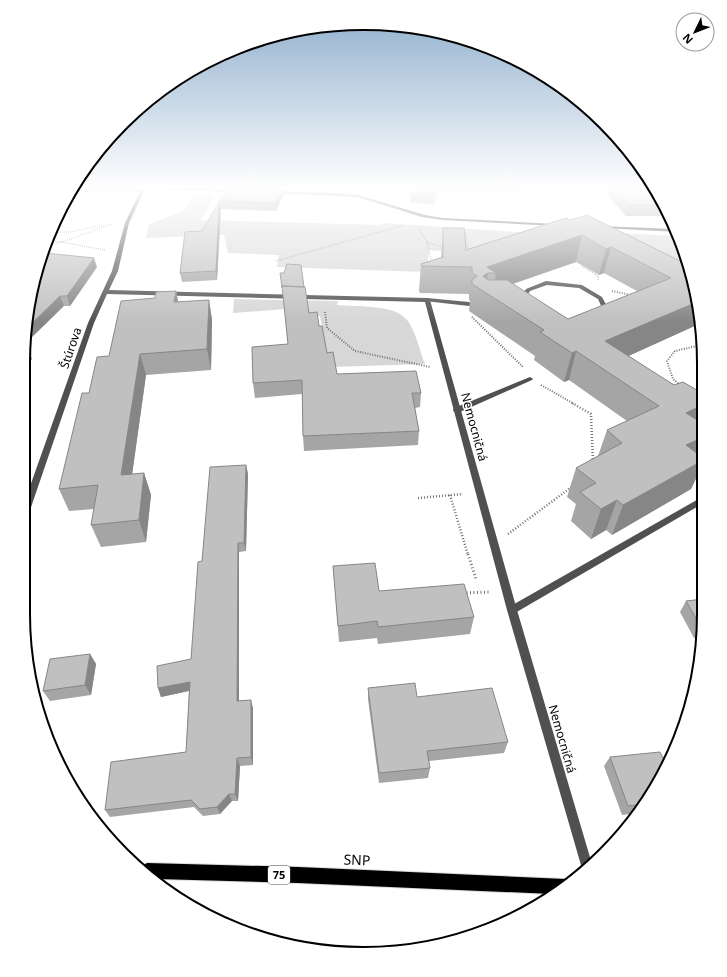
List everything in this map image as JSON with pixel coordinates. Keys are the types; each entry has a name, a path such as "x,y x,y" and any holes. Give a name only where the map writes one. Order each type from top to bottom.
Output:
{"main road":[{"name":"SNP","path":"152,871 298,875 555,887"}],"street":[{"name":"Štúrova","path":"30,499 91,323 116,271 125,233"},
{"path":"512,304 519,304 544,318 570,324 595,321 606,310 600,298 580,286 546,283 528,290 519,304"},
{"path":"106,292 427,300 469,304"},
{"name":"Nemocničná","path":"427,300 512,610 585,862"},
{"path":"457,410 530,379"},
{"path":"512,610 697,503"}],"path":[{"path":"52,244 89,233"},
{"path":"421,233 426,242 432,268"},
{"path":"466,233 468,255"},
{"path":"53,241 106,250"},
{"path":"426,242 447,248"},
{"path":"670,256 681,261"},
{"path":"612,291 634,296"},
{"path":"462,304 466,311 525,370 530,379 591,414 593,464"},
{"path":"324,308 327,328 355,351 386,359 433,367"},
{"path":"684,388 673,379 666,361 675,351 696,346"},
{"path":"492,534 510,534 576,483"},
{"path":"418,498 467,494"},
{"path":"450,495 476,579"},
{"path":"461,593 508,592"}],"shaded area":[{"path":"147,233 525,233 576,236 465,253 429,250 427,272 277,267 279,255 228,253 224,235 146,238"},
{"path":"581,233 672,236 690,292"},
{"path":"234,299 338,301 337,305 374,307 393,311 400,314 409,323 415,334 425,364 330,367 320,316 302,314 298,308 233,313"}],"building":[{"path":"185,233 218,233 216,271 180,273"},
{"path":"443,233 464,233 466,250 520,233 623,233 681,261 692,304 605,341 674,385 683,382 697,390 697,408 686,413 697,420 697,440 686,445 697,453 697,464 623,505 617,500 601,509 580,492 596,483 576,468 622,443 607,430 659,406 576,351 572,353 540,332 544,330 472,284 472,280 477,276 472,273 472,267 422,266 421,264 443,257","holes":["582,235 606,249 611,247 671,278 568,319 507,280 488,280 483,276 488,273 496,273 487,267"]},
{"path":"49,253 94,258 67,296 60,296 33,322 36,298"},
{"path":"287,264 301,265 304,287 282,286 282,288 280,273 284,273"},
{"path":"282,286 305,287 309,313 317,312 319,326 322,326 327,353 333,352 337,374 416,371 421,393 412,393 419,431 303,436 302,380 253,383 252,347 288,344"},
{"path":"176,291 174,302 209,300 207,349 140,354 121,475 144,473 139,520 91,525 98,485 59,489 82,393 89,393 97,357 109,356 121,301 155,298 156,292"},
{"path":"246,465 244,543 238,543 237,701 251,700 251,757 237,758 235,794 229,794 217,807 200,809 191,800 105,810 111,762 186,752 190,682 158,688 157,666 191,659 198,562 202,561 210,467"},
{"path":"375,563 379,591 464,584 474,617 378,627 377,621 338,626 333,566"},
{"path":"697,600 697,620 686,601"},
{"path":"90,654 85,685 43,691 50,659"},
{"path":"415,683 417,697 492,688 508,742 427,751 430,768 379,773 368,688"},
{"path":"660,752 663,758 664,758 637,805 628,806 610,757"}]}
